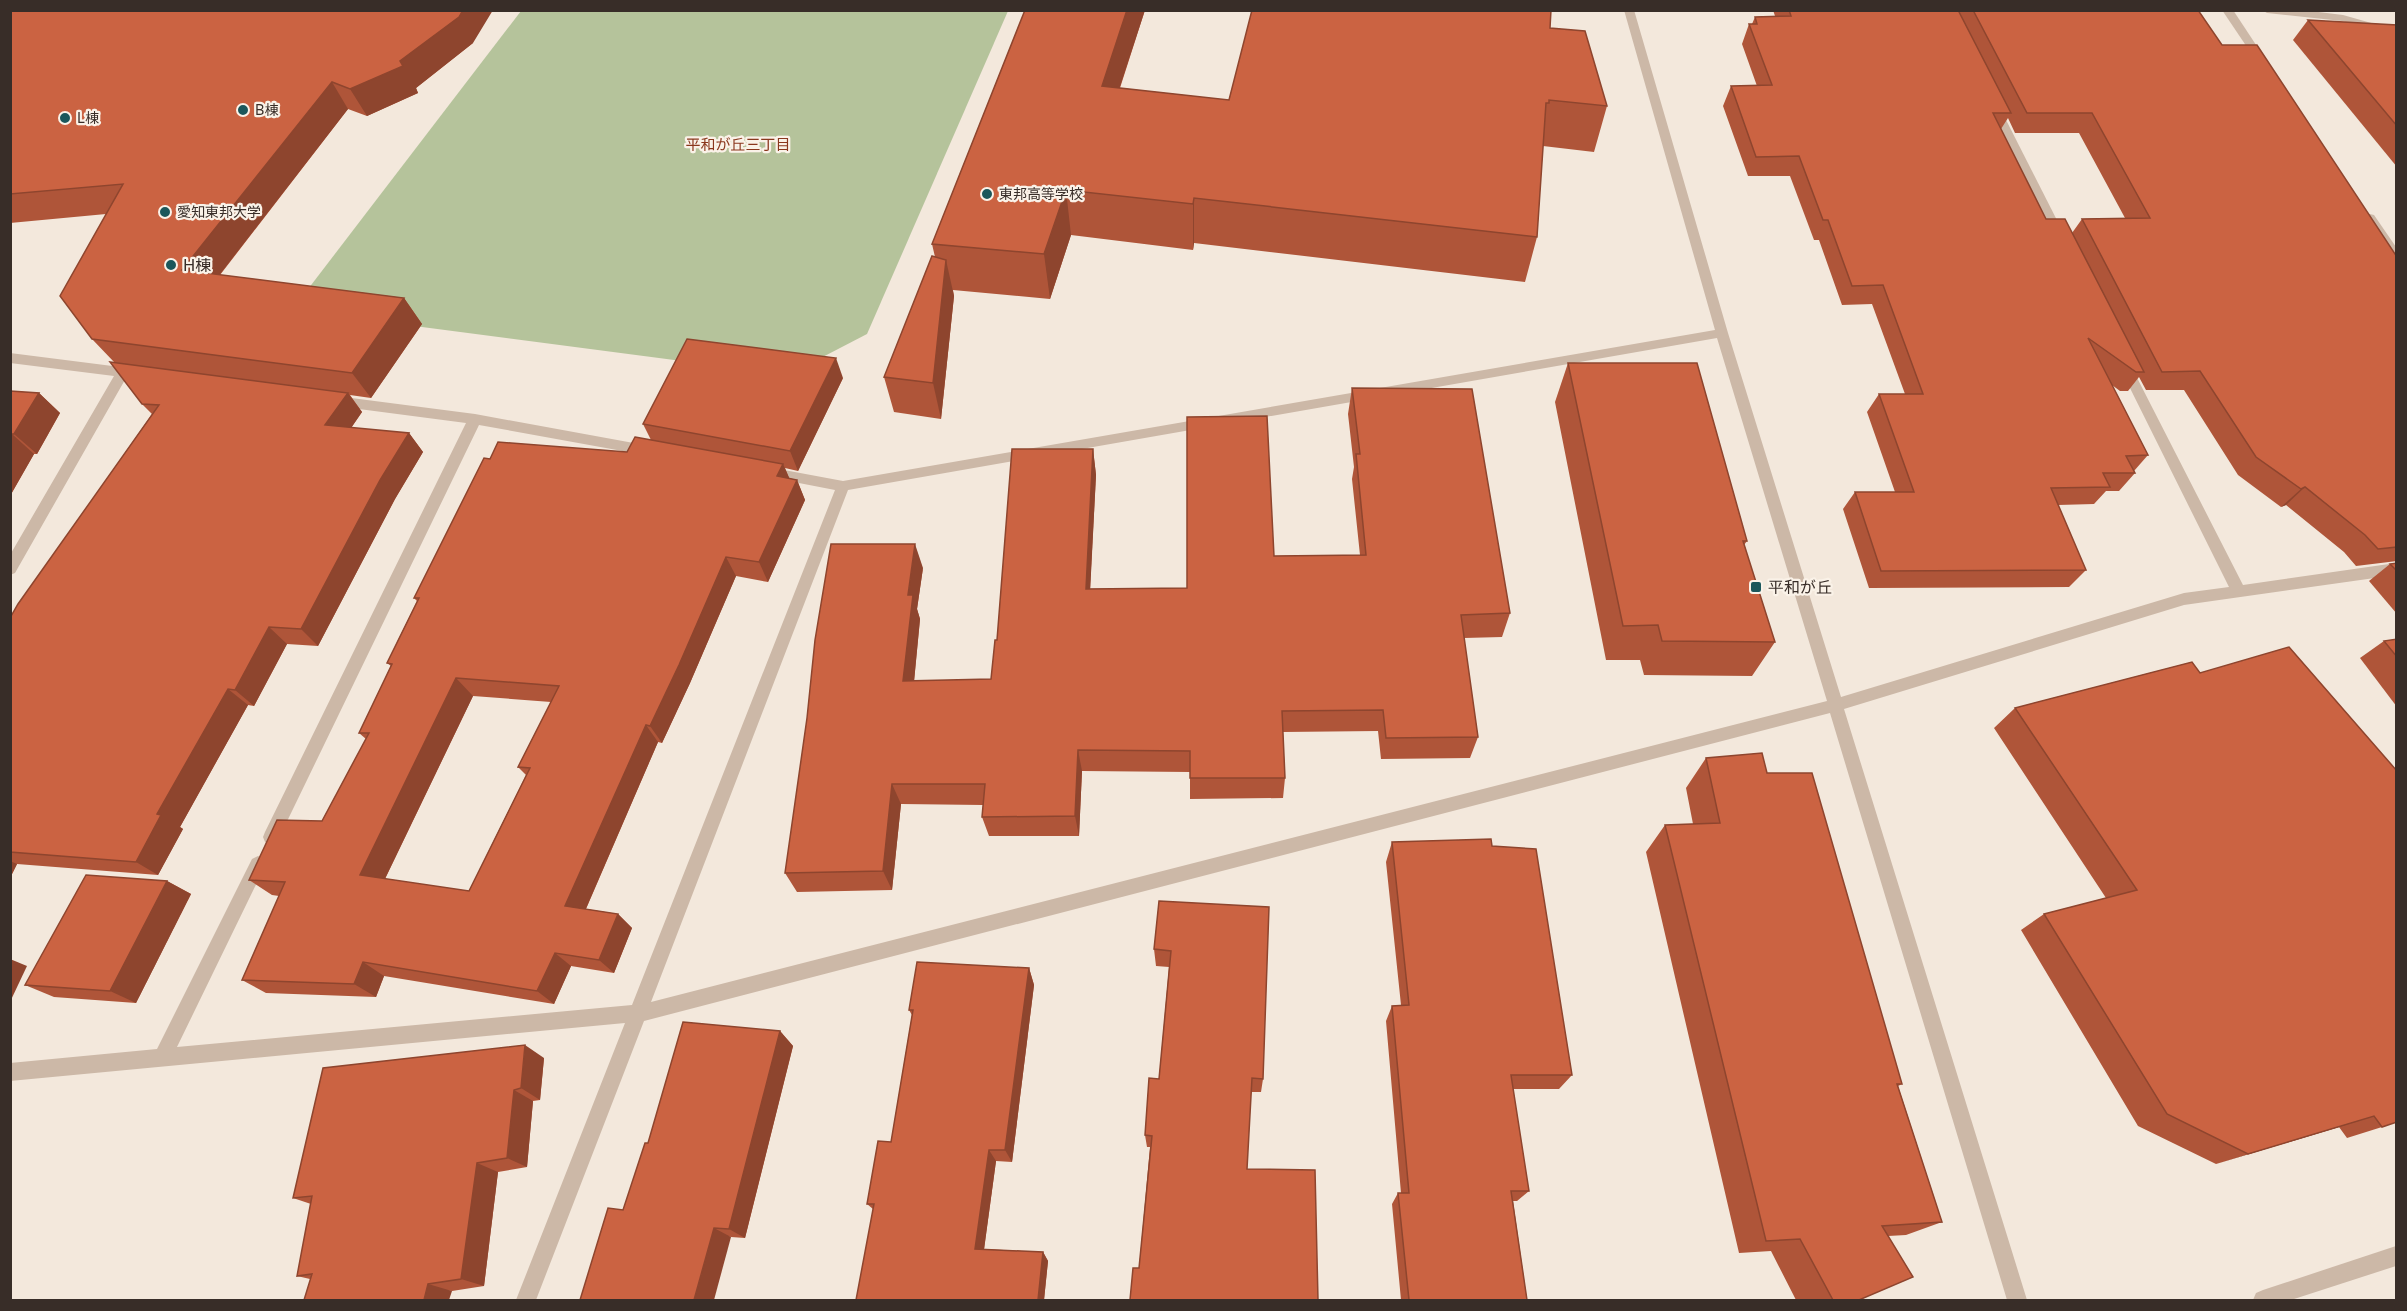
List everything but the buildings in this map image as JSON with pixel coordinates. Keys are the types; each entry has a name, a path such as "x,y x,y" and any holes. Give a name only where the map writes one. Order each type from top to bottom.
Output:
{"street":[{"path":"1629,10 1722,333 2017,1300"},
{"path":"2227,10 2268,69"},
{"path":"2267,10 2343,18 2397,33"},
{"path":"1987,95 2068,253"},
{"path":"2363,207 2397,256"},
{"path":"751,469 843,486 1722,333"},
{"path":"10,358 147,376"},
{"path":"2121,359 2239,591"},
{"path":"10,569 123,372"},
{"path":"323,399 476,419 659,453"},
{"path":"162,1059 476,419"},
{"path":"526,1300 640,1013 843,486"},
{"path":"10,1072 640,1013 1836,705 2184,599 2397,569"},
{"path":"2263,1300 2397,1256"}],"green space":[{"path":"521,11 1008,11 867,334 788,375 292,310"}],"place":[{"name":"B棟","path":"243,110"},
{"name":"L棟","path":"65,118"},
{"name":"東邦高等学校","path":"987,194"},
{"name":"愛知東邦大学","path":"165,212"},
{"name":"H棟","path":"171,265"},
{"name":"平和が丘","path":"1756,587"}],"district":[{"name":"平和が丘三丁目","path":"738,144"}]}
